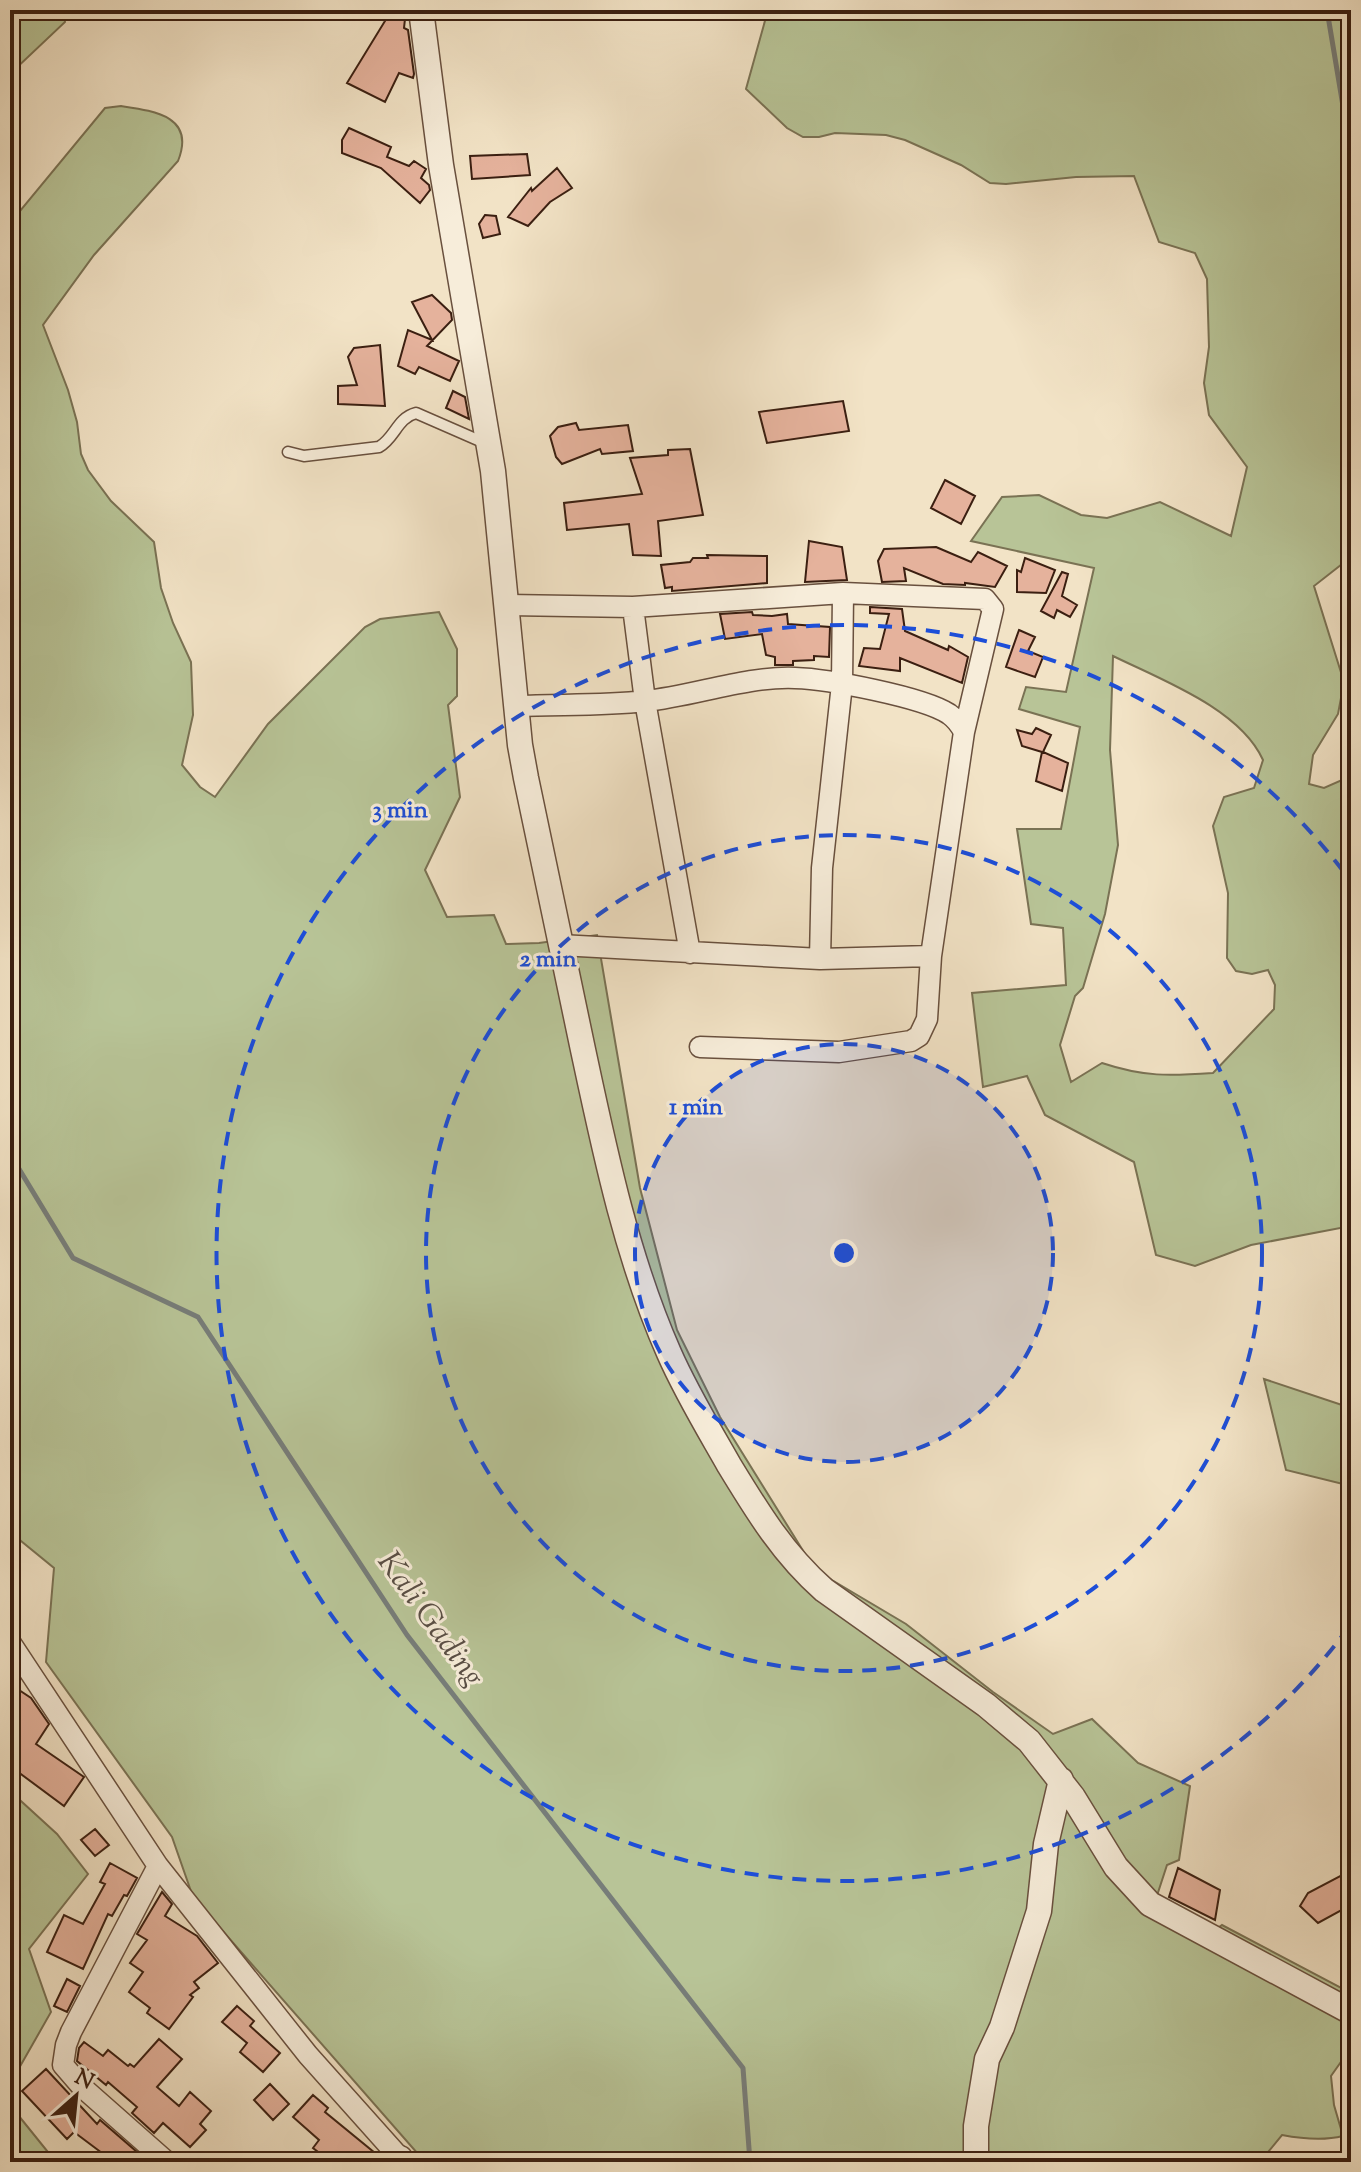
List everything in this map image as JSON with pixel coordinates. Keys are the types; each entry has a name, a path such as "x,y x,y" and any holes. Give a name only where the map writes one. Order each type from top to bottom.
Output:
{"street":[{"path":"421,10 441,165 499,514 505,605 526,778 612,1178 648,1298 685,1387 770,1530 800,1568 824,1590 1029,1741 1061,1780 1116,1867 1150,1904 1351,2012"},
{"path":"505,605 633,607 843,593 907,594 985,599 990,602 993,609 964,732 931,956 927,1019 919,1036 911,1041 839,1052 700,1047"},
{"path":"820,959 822,868 842,684 843,593"},
{"path":"633,607 645,701 690,953"},
{"path":"517,706 645,701 766,680 796,678 842,684 933,706 958,721 964,732"},
{"path":"560,945 820,959 931,956"},
{"path":"10,1642 158,1866 308,2055 400,2160"},
{"path":"976,2162 976,2126 987,2059 1002,2027 1039,1911 1046,1844 1061,1780"},
{"path":"158,1866 71,2032 63,2065 82,2087 167,2162"}],"lane":[{"path":"288,452 304,456 379,447 387,443 406,415 416,413 488,445"}],"green space":[{"path":"10,10 62,10 65,22 10,74"},
{"path":"768,10 1351,10 1351,557 1314,586 1344,682 1338,714 1313,755 1309,784 1324,788 1351,776 1351,895 1347,908 1351,915 1351,1226 1251,1245 1195,1266 1156,1255 1134,1162 1045,1115 1027,1076 983,1087 972,993 1066,985 1063,928 1031,924 1017,829 1061,829 1080,727 1019,709 1026,687 1066,692 1094,568 971,541 1002,497 1039,495 1081,515 1107,518 1160,502 1231,536 1247,467 1209,415 1204,383 1209,347 1207,279 1195,253 1159,242 1134,176 990,183 961,165 905,140 886,135 835,133 803,137 787,128 746,89","holes":["1113,656 1176,686 1218,711 1252,742 1263,760 1254,788 1224,797 1213,826 1228,893 1227,958 1236,971 1252,974 1268,970 1275,985 1274,1009 1213,1073 1157,1074 1102,1063 1071,1082 1060,1045 1075,996 1083,988 1105,914 1118,845 1110,750"]},
{"path":"121,106 158,114 177,125 182,146 178,161 94,255 43,325 68,390 77,422 81,454 88,470 111,501 154,542 161,588 191,662 193,715 182,765 200,787 215,797 268,724 365,627 380,619 439,612 457,649 457,696 448,705 460,797 425,870 447,917 494,915 506,944 597,935 640,1188 677,1330 720,1417 815,1570 906,1624 1053,1734 1092,1719 1138,1763 1190,1786 1179,1860 1167,1865 1151,1914 1199,1942 1222,1925 1351,1993 1351,2056 1343,2059 1331,2076 1334,2105 1343,2136 1313,2139 1282,2135 1260,2162 425,2162 193,1897 172,1837 46,1662 54,1568 10,1532 10,223 105,108"},
{"path":"1264,1379 1351,1408 1351,1486 1286,1470"},
{"path":"10,1791 57,1834 88,1874 29,1949 51,2012 10,2084"},
{"path":"10,2105 56,2162 10,2162"}],"building":[{"path":"363,10 406,10 404,28 408,30 414,74 413,78 399,73 385,102 347,83 385,21"},
{"path":"349,128 391,147 387,157 409,166 414,161 426,169 421,178 430,190 420,203 381,168 342,153 342,140"},
{"path":"527,154 530,175 472,179 470,156"},
{"path":"557,168 572,188 550,202 528,226 508,217 531,188 532,191"},
{"path":"485,215 496,216 500,234 483,238 479,224"},
{"path":"432,295 451,313 452,320 427,346 459,361 450,381 419,367 415,374 398,366 408,330 432,340 412,302"},
{"path":"380,345 385,406 338,404 338,386 357,385 348,357 354,348"},
{"path":"453,391 465,397 469,419 446,408"},
{"path":"843,401 849,431 767,443 759,412"},
{"path":"576,423 579,430 628,425 633,451 602,454 600,449 562,464 556,457 550,436 558,427"},
{"path":"690,449 703,515 658,521 661,556 633,555 629,524 567,530 564,503 642,494 630,458 668,455 668,450"},
{"path":"945,480 975,496 961,524 931,508"},
{"path":"809,541 842,547 847,580 805,582"},
{"path":"936,547 971,562 978,552 1007,566 995,587 943,584 904,568 906,581 882,582 878,561 884,549"},
{"path":"707,555 767,556 767,583 672,591 672,587 665,588 661,565 690,562 693,558 708,558"},
{"path":"1025,558 1055,570 1046,593 1017,592 1017,570 1021,572"},
{"path":"1062,572 1068,574 1062,596 1077,605 1070,617 1057,610 1054,618 1041,611"},
{"path":"870,607 902,609 905,631 948,650 949,646 968,657 962,683 900,658 900,671 859,666 864,648 880,649 889,614 870,613"},
{"path":"752,612 753,615 787,614 788,624 830,627 829,657 814,656 814,660 793,661 793,665 775,665 775,657 766,655 762,634 725,639 720,614"},
{"path":"1019,630 1035,637 1028,651 1043,657 1035,677 1006,667"},
{"path":"1036,728 1051,735 1043,752 1068,763 1062,791 1036,781 1042,752 1022,746 1017,730 1032,734"},
{"path":"16,1688 31,1698 49,1724 36,1744 84,1777 64,1806 10,1766 10,1696"},
{"path":"95,1829 109,1845 95,1856 81,1840"},
{"path":"110,1863 137,1878 112,1916 108,1914 83,1969 47,1952 64,1915 83,1924 105,1884 100,1882"},
{"path":"1178,1868 1220,1890 1215,1920 1169,1897"},
{"path":"1344,1874 1351,1887 1351,1905 1318,1923 1300,1906 1308,1893"},
{"path":"162,1892 172,1904 165,1916 197,1936 218,1963 194,1982 199,1988 190,1995 193,1997 169,2029 147,2013 150,2008 129,1992 143,1972 130,1963 147,1940 137,1934"},
{"path":"67,1979 80,1986 67,2012 54,2006"},
{"path":"237,2006 254,2021 250,2026 280,2053 263,2072 240,2052 247,2043 222,2022"},
{"path":"159,2039 182,2059 157,2087 179,2106 190,2092 211,2111 200,2124 206,2130 190,2147 163,2123 154,2133 132,2113 137,2107 77,2061 79,2048 84,2042 103,2056 108,2050 128,2066 134,2067"},
{"path":"46,2069 97,2124 100,2120 137,2152 129,2162 114,2162 74,2132 67,2139 22,2091"},
{"path":"270,2084 289,2104 273,2120 254,2100"},
{"path":"313,2095 328,2108 325,2112 386,2162 331,2162 313,2148 319,2140 293,2117"}],"waterway":[{"path":"1327,10 1351,154"},
{"name":"Kali Gading","path":"10,1154 73,1258 198,1317 407,1635 743,2068 750,2162"}]}
